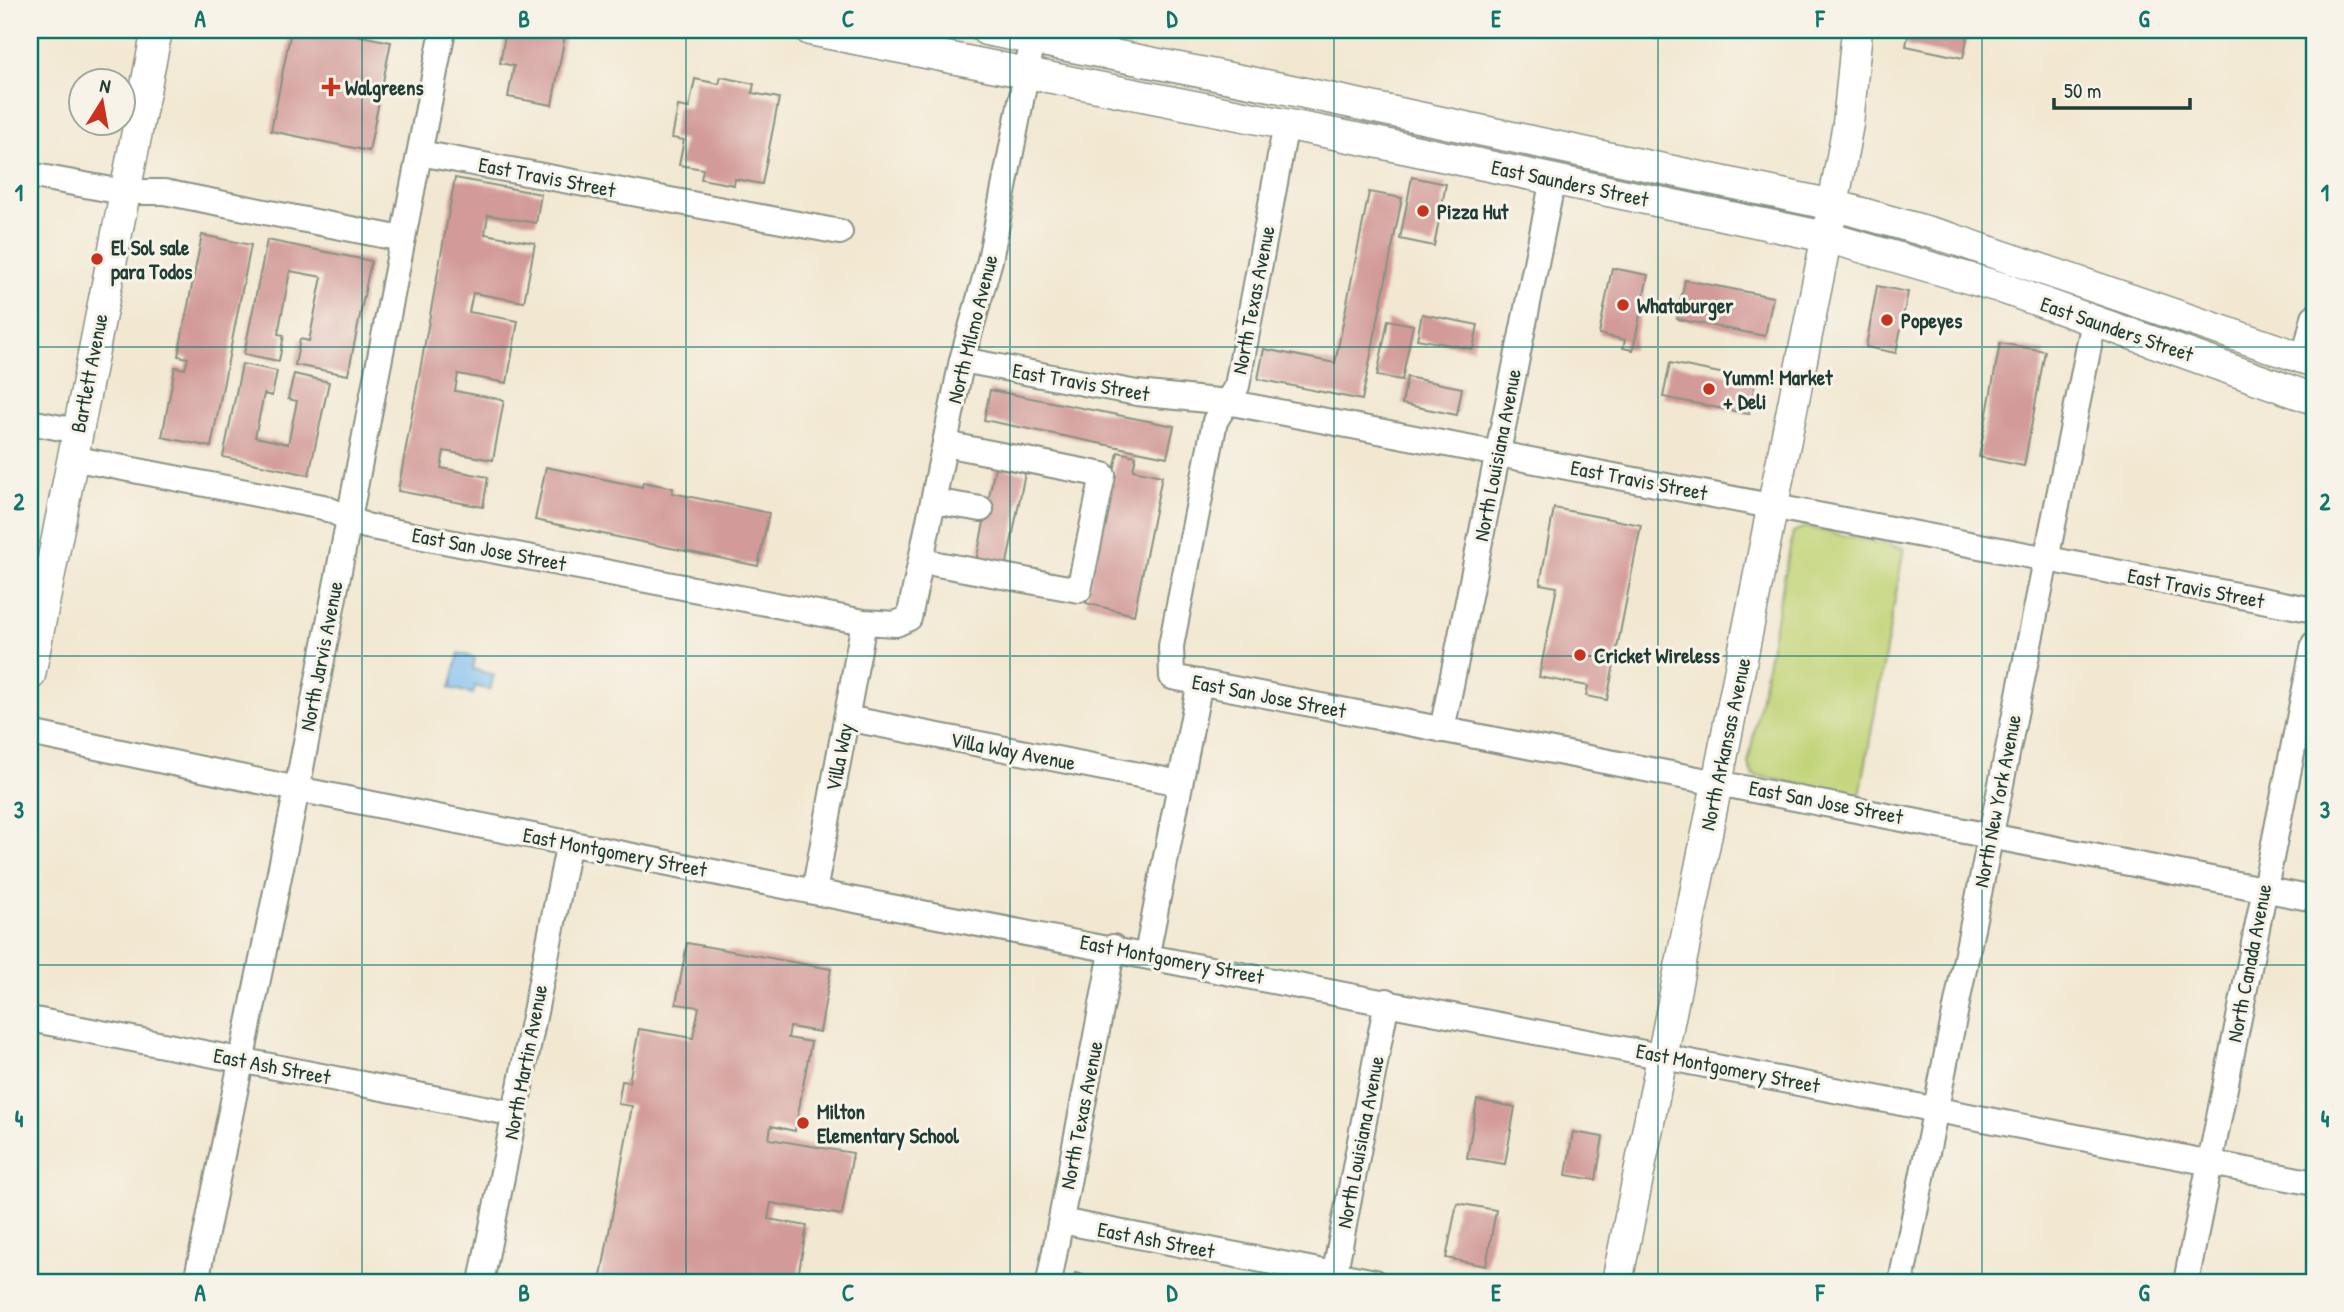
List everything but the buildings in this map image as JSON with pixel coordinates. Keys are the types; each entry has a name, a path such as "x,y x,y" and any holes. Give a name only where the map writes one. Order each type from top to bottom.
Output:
{"main road":[{"name":"Bartlett Avenue","path":"30,671 157,30"},
{"name":"East Saunders Street","path":"810,30 1286,124 1826,237 1999,287 2314,398"},
{"name":"East Saunders Street","path":"986,30 1478,129 1833,205 1962,242 2309,360"},
{"name":"North Arkansas Avenue","path":"1617,1282 1833,205 1848,124 1857,30"},
{"path":"1229,113 1258,106 1297,108 1455,142 1478,129"}],"street":[{"name":"North Jarvis Avenue","path":"196,1282 297,789 443,30"},
{"name":"North Milmo Avenue","path":"909,618 962,360 990,260 1033,39"},
{"name":"North Texas Avenue","path":"1172,677 1171,646 1214,421 1237,386 1286,124"},
{"name":"East Travis Street","path":"420,153 840,232"},
{"path":"30,175 124,192 164,192 402,239"},
{"name":"North Louisiana Avenue","path":"1442,730 1553,179"},
{"path":"2309,360 2314,317"},
{"name":"North New York Avenue","path":"1902,1282 2094,321"},
{"name":"East Travis Street","path":"962,360 1137,393 1227,402 2314,610"},
{"name":"East San Jose Street","path":"30,422 75,445 323,507 366,526 864,622 896,624 909,618"},
{"path":"921,561 1079,590 1102,475 945,444"},
{"path":"933,501 981,509"},
{"name":"Villa Way","path":"814,892 864,622"},
{"name":"North Canada Avenue","path":"2186,1282 2314,644"},
{"name":"East San Jose Street","path":"1172,677 2314,899"},
{"path":"1147,954 1200,682"},
{"name":"Villa Way Avenue","path":"846,718 1180,783"},
{"name":"East Montgomery Street","path":"30,733 814,892 1113,947 2314,1183"},
{"name":"North Martin Avenue","path":"481,1282 569,842"},
{"name":"North Texas Avenue","path":"1049,1282 1113,947"},
{"name":"North Louisiana Avenue","path":"1334,1278 1387,1001"},
{"name":"East Ash Street","path":"30,1019 515,1114"},
{"name":"East Ash Street","path":"1061,1221 1334,1278 1375,1282"}],"green space":[{"path":"1804,527 1904,548 1860,796 1753,775 1748,764 1793,532"}],"water":[{"path":"459,653 475,658 473,669 494,675 490,690 475,686 473,694 450,688"}],"place":[{"name":"Walgreens","path":"331,87"},
{"name":"Pizza Hut","path":"1423,211"},
{"name":"El Sol sale para Todos","path":"97,259"},
{"name":"Whataburger","path":"1623,305"},
{"name":"Popeyes","path":"1887,320"},
{"name":"Yumm! Market + Deli","path":"1709,389"},
{"name":"Cricket Wireless","path":"1580,655"},
{"name":"Milton Elementary School","path":"803,1123"}]}
